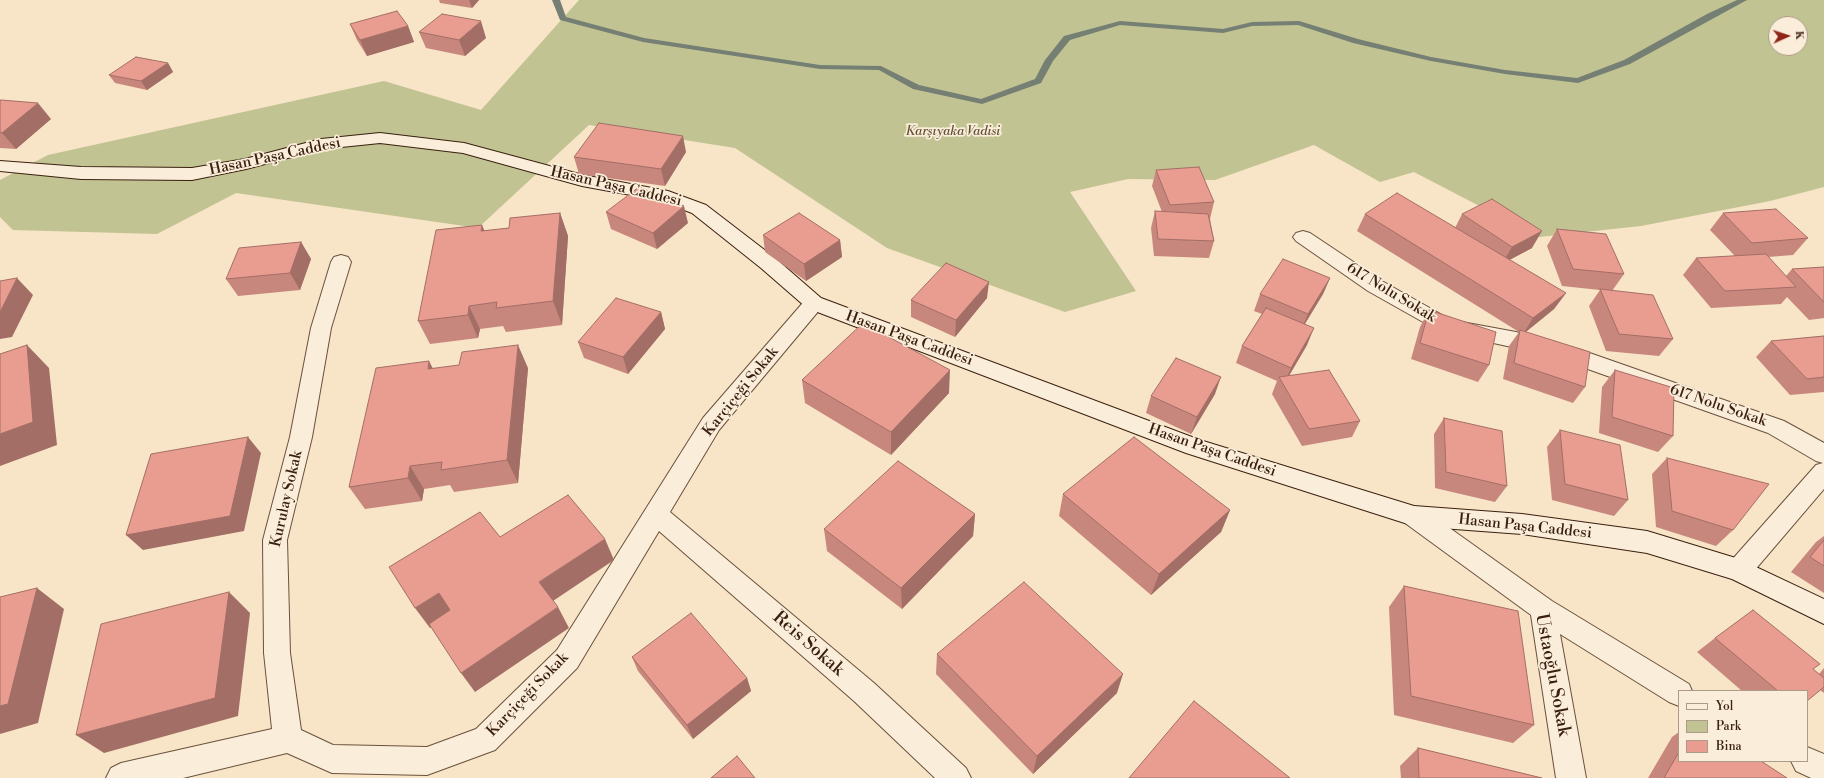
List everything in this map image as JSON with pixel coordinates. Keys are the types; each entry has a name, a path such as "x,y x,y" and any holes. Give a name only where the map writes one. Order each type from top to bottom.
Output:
{"street":[{"name":"Hasan Paşa Caddesi","path":"0,166 81,173 192,174 246,164 321,144 380,138 464,148 582,180 662,195 699,209 768,263 814,304 1194,447 1414,516 1522,524 1647,542 1739,570 1824,612"},
{"name":"617 Nolu Sokak","path":"1303,237 1375,286 1446,326 1516,340 1573,356 1776,427 1824,454"},
{"name":"Kurulay Sokak","path":"288,739 277,653 275,540 301,437 321,328 341,262"},
{"name":"Karçiçeği Sokak","path":"288,739 332,759 427,761 485,740 567,659 711,424 814,304"},
{"path":"1739,570 1824,472"},
{"name":"Reis Sokak","path":"656,514 864,692 956,778"},
{"name":"Ustaoğlu Sokak","path":"1414,516 1543,609 1571,778"},
{"path":"1543,609 1678,692"},
{"path":"121,778 288,739"},
{"path":"1808,762 1824,769"}],"green space":[{"name":"Karşıyaka Vadisi","path":"579,0 1824,0 1824,187 1770,201 1641,226 1539,237 1414,172 1380,182 1314,145 1215,180 1128,179 1070,192 1136,291 1065,312 887,248 735,148 589,125 478,228 236,193 157,234 13,230 0,217 0,180 48,155 384,81 481,110"}],"building":[{"path":"397,11 408,26 360,40 350,24"},
{"path":"442,14 481,21 459,40 419,32"},
{"path":"136,57 168,63 141,81 109,75"},
{"path":"1,100 38,103 2,133 0,132"},
{"path":"599,123 683,136 661,169 574,157"},
{"path":"1199,167 1214,202 1170,205 1156,170"},
{"path":"639,187 684,206 653,233 606,212"},
{"path":"1397,193 1566,293 1533,318 1365,214"},
{"path":"1492,199 1542,231 1512,247 1462,214"},
{"path":"1776,209 1808,238 1752,243 1723,213"},
{"path":"1155,211 1208,214 1214,241 1158,239"},
{"path":"560,213 553,301 496,308 497,302 469,306 468,315 418,321 436,230 482,225 481,231 509,228 510,218"},
{"path":"799,213 840,240 804,264 763,235"},
{"path":"1557,229 1606,234 1624,274 1573,269"},
{"path":"301,242 290,273 226,279 239,248"},
{"path":"1766,254 1796,287 1725,291 1696,258"},
{"path":"1283,259 1330,278 1308,314 1260,294"},
{"path":"946,263 989,282 956,320 911,300"},
{"path":"1824,267 1824,302 1792,269"},
{"path":"17,278 0,312 0,281"},
{"path":"1600,289 1653,295 1673,339 1619,334"},
{"path":"616,298 661,312 623,357 578,342"},
{"path":"1266,308 1314,328 1291,368 1242,346"},
{"path":"1429,310 1496,332 1489,365 1420,343"},
{"path":"863,323 950,370 891,432 802,380"},
{"path":"1520,330 1590,352 1585,387 1514,363"},
{"path":"1824,336 1824,377 1807,379 1771,341"},
{"path":"27,345 33,422 0,434 0,354"},
{"path":"518,345 507,460 441,470 442,462 410,466 408,478 349,487 376,368 429,361 428,369 459,365 462,352"},
{"path":"1176,358 1221,377 1197,417 1151,396"},
{"path":"1329,370 1360,421 1309,429 1279,377"},
{"path":"1615,370 1674,388 1673,436 1612,417"},
{"path":"1444,418 1502,431 1507,486 1446,472"},
{"path":"1560,430 1620,445 1628,500 1565,484"},
{"path":"248,437 230,516 126,535 151,454"},
{"path":"1134,437 1230,510 1159,574 1063,494"},
{"path":"1667,458 1769,484 1733,530 1672,511"},
{"path":"898,461 975,514 901,588 824,529"},
{"path":"568,495 605,539 539,582 558,607 461,673 429,624 450,610 439,593 415,608 389,567 480,512 500,537"},
{"path":"1824,540 1824,566 1810,557"},
{"path":"1024,582 1123,674 1037,756 937,654"},
{"path":"1404,586 1518,611 1534,725 1411,696"},
{"path":"37,588 8,704 0,706 0,597"},
{"path":"229,592 215,698 76,735 101,624"},
{"path":"1753,610 1820,664 1813,669 1824,678 1824,687 1808,700 1808,690 1777,690 1715,638"},
{"path":"691,613 747,678 687,725 632,657"},
{"path":"1194,701 1290,778 1129,778"},
{"path":"1418,748 1542,778 1419,778"},
{"path":"1678,754 1678,762 1763,762 1787,778 1664,778"},
{"path":"737,756 755,778 711,778"}],"waterway":[{"path":"556,0 563,18 643,40 820,67 881,68 916,87 982,102 1038,81 1049,60 1067,38 1120,23 1223,31 1252,24 1299,23 1356,41 1431,59 1505,72 1578,81 1627,62 1710,16 1743,0"}]}
